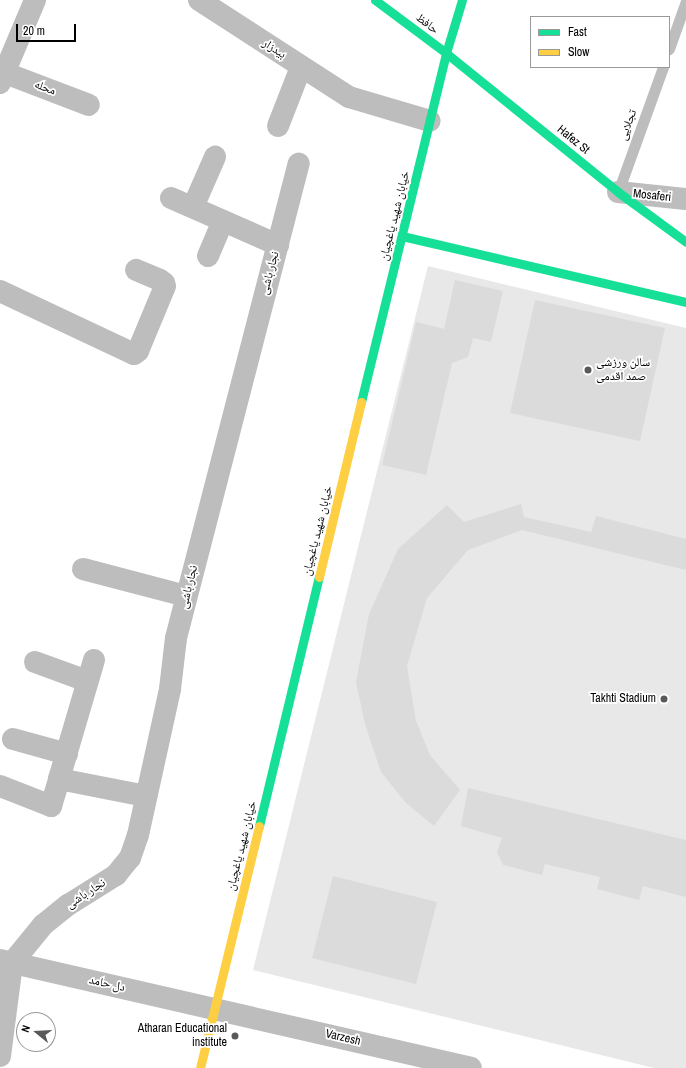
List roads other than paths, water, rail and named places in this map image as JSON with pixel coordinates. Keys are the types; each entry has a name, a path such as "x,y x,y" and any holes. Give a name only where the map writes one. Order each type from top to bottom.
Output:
{"main road":[{"name":"حافظ","path":"375,0 446,54"},
{"name":"خیابان شهید یاغچیان","path":"200,1068 446,54 462,0"},
{"name":"Hafez St","path":"446,54 618,192 686,242"},
{"path":"402,236 686,302"}],"street":[{"path":"1,76 35,0"},
{"name":"بیدزار","path":"199,0 301,67 347,106 430,121"},
{"path":"278,126 301,67"},
{"name":"محله","path":"1,76 89,105"},
{"path":"193,207 215,157"},
{"name":"نجار باشی","path":"6,961 43,925 68,905 116,875 130,858 146,796 170,690 176,638 186,596 299,164"},
{"name":"Mosaferi","path":"618,192 686,199"},
{"path":"171,198 278,244"},
{"path":"208,256 223,221"},
{"path":"0,290 134,354 138,350 165,286 164,282 136,270"},
{"path":"83,570 186,596"},
{"path":"0,786 51,806 94,660"},
{"path":"35,662 87,681"},
{"path":"13,738 66,754"},
{"path":"59,779 146,796"},
{"path":"0,1056 6,961"},
{"name":"دل حامد","path":"6,961 214,1009"},
{"name":"Varzesh","path":"214,1009 471,1068"}],"lane":[{"path":"670,46 686,1"},
{"name":"تجلایی","path":"618,192 663,68"}],"place":[{"name":"سالن ورزشی صمد اقدمی","path":"588,370"},
{"name":"Takhti Stadium","path":"664,699"},
{"name":"Atharan Educational institute","path":"235,1036"}]}
